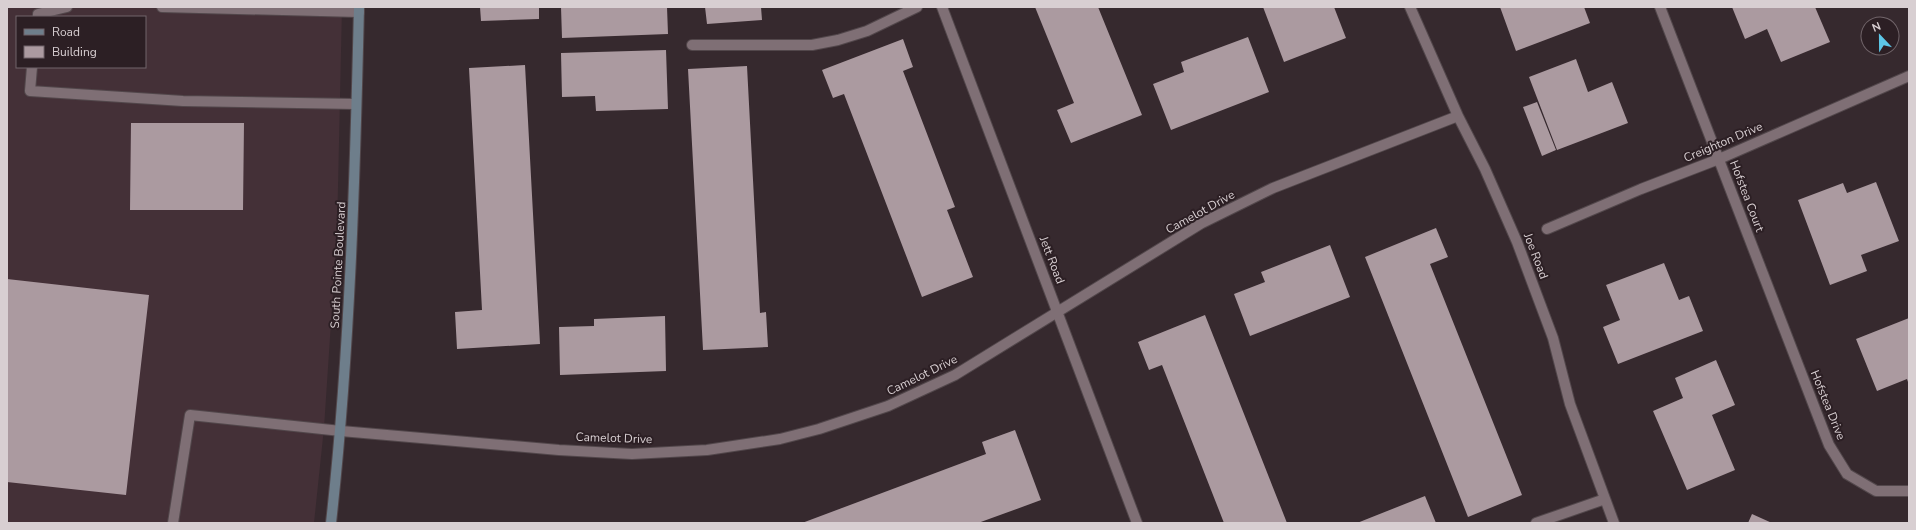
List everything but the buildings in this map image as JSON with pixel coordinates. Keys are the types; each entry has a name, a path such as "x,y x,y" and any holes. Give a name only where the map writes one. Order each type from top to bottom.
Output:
{"street":[{"path":"38,16 38,14 67,7"},
{"path":"162,7 359,10"},
{"path":"692,45 812,45 838,40 867,31 917,7"},
{"name":"Jett Road","path":"942,7 1137,523"},
{"name":"Joe Road","path":"1410,7 1458,116 1485,169 1520,249 1553,338 1570,404 1614,523"},
{"name":"Hofstea Court","path":"1660,7 1783,327"},
{"name":"South Pointe Boulevard","path":"331,523 341,431 353,234 359,10"},
{"path":"32,68 30,91 183,101 356,104"},
{"name":"Creighton Drive","path":"1547,229 1641,189 1719,159 1909,76"},
{"name":"Camelot Drive","path":"173,523 190,415 341,431 559,450 632,454 707,450 780,439 819,429 888,406 955,375 1202,223 1266,192 1458,116"},
{"name":"Hofstea Drive","path":"1783,327 1829,445 1847,474 1876,491 1909,491"},
{"path":"1536,523 1605,499"}],"shaded area":[{"path":"7,7 342,7 337,232 324,428 314,523 7,523"}]}
